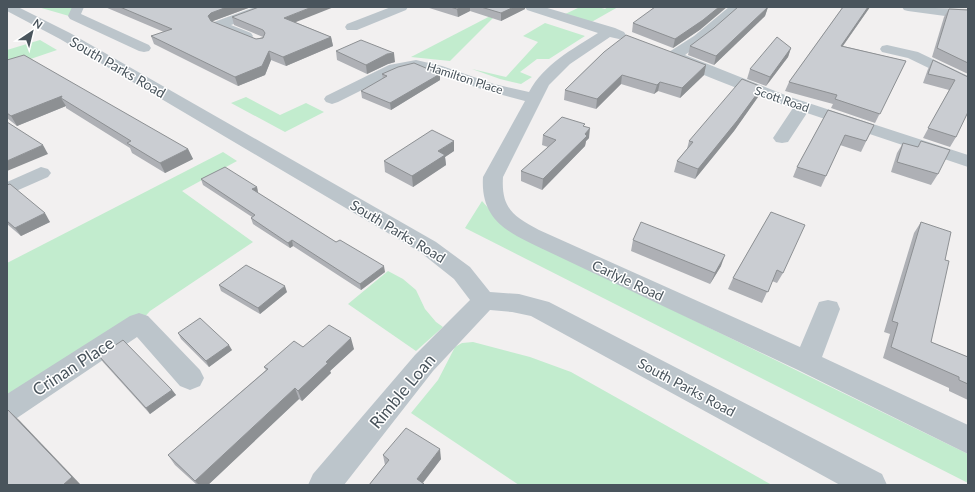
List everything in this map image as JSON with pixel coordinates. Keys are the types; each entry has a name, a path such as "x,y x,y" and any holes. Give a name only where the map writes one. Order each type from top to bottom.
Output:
{"street":[{"name":"South Parks Road","path":"13,7 428,247 462,273 484,301 510,301 526,304 540,309 870,485"},
{"path":"78,7 74,16 144,48"},
{"path":"259,42 219,25 266,7"},
{"path":"352,27 402,7"},
{"path":"531,7 631,38"},
{"name":"Scott Road","path":"736,7 716,26 687,48 668,53 717,75 803,106 968,161"},
{"path":"908,7 944,12 968,13"},
{"name":"Carlyle Road","path":"610,31 551,72 542,83 493,178 491,187 493,201 496,207 517,228 807,362 968,440"},
{"path":"887,49 913,55 968,82"},
{"name":"Hamilton Place","path":"332,99 394,68 416,64 437,68 490,87 534,98"},
{"path":"782,138 803,106"},
{"path":"7,189 41,173"},
{"name":"Rimble Loan","path":"324,485 424,363 484,301"},
{"path":"807,362 828,309"},
{"name":"Crinan Place","path":"7,410 139,323 190,378"}],"green space":[{"path":"38,7 73,7 69,16"},
{"path":"580,7 598,7 605,9 608,7 618,7 588,24 561,16"},
{"path":"500,11 450,61 411,57"},
{"path":"545,23 585,36 549,59 537,59 520,72 532,77 521,84 500,79 472,69 506,77 538,42 523,36"},
{"path":"40,40 57,50 7,67 7,50"},
{"path":"246,97 280,115 306,103 324,112 285,132 231,103"},
{"path":"223,152 237,161 182,191 253,242 150,311 139,323 7,409 7,263"},
{"path":"482,201 507,229 968,454 968,483 465,228"},
{"path":"388,271 403,279 416,290 425,309 436,322 443,327 416,351 348,304"},
{"path":"473,342 530,357 571,372 772,485 519,485 411,413 438,380 455,347 462,343"}],"building":[{"path":"120,7 227,7 211,13 208,16 211,21 256,39 263,38 265,33 263,30 232,17 259,7 312,7 284,18 331,37 283,57 269,51 262,66 235,77 151,36 172,29"},
{"path":"450,7 462,7 457,9"},
{"path":"481,7 514,7 501,13"},
{"path":"655,7 719,7 675,39 633,23"},
{"path":"738,7 768,7 716,56 690,46 714,28"},
{"path":"843,7 868,7 841,46 906,61 880,114 835,99 837,95 789,82"},
{"path":"949,9 968,10 968,63 937,48"},
{"path":"626,35 706,65 682,88 660,82 657,85 622,75 597,99 565,90 604,52"},
{"path":"777,37 791,48 770,77 750,69"},
{"path":"361,40 394,53 387,54 366,65 336,51"},
{"path":"24,55 188,149 160,163 127,143 131,141 61,98 62,96 11,116 7,113 7,60"},
{"path":"933,60 968,77 968,112 956,137 928,128 955,80 928,74"},
{"path":"414,63 440,74 390,103 361,91 387,76 382,74 398,67"},
{"path":"742,79 762,87 737,121 698,169 677,161 693,142 689,141"},
{"path":"828,110 874,125 866,141 845,135 826,176 797,167"},
{"path":"562,117 585,124 583,126 590,128 585,134 587,136 543,179 521,171 556,140 543,135"},
{"path":"7,122 43,145 7,161"},
{"path":"432,130 454,141 438,151 445,155 412,176 384,161"},
{"path":"921,141 950,150 938,174 897,162 903,143 918,147"},
{"path":"225,167 257,187 252,189 336,242 340,240 384,266 360,284 292,240 288,243 251,218 255,215 201,179"},
{"path":"10,184 45,213 15,228 7,221 7,185"},
{"path":"771,212 805,225 783,273 777,270 768,292 733,278"},
{"path":"641,222 725,255 715,273 633,240"},
{"path":"921,222 951,232 945,260 949,261 931,342 968,357 968,384 959,380 959,377 891,347 898,323 892,321"},
{"path":"246,265 285,286 258,308 219,285"},
{"path":"200,318 229,345 206,361 178,333"},
{"path":"329,325 351,338 326,362 328,363 298,391 295,388 195,481 168,455 268,369 264,367 294,341 303,347"},
{"path":"123,340 172,390 146,408 99,356"},
{"path":"8,410 72,477 63,485 7,485"},
{"path":"406,428 440,449 417,479 424,484 369,485 389,460 383,455"}]}
